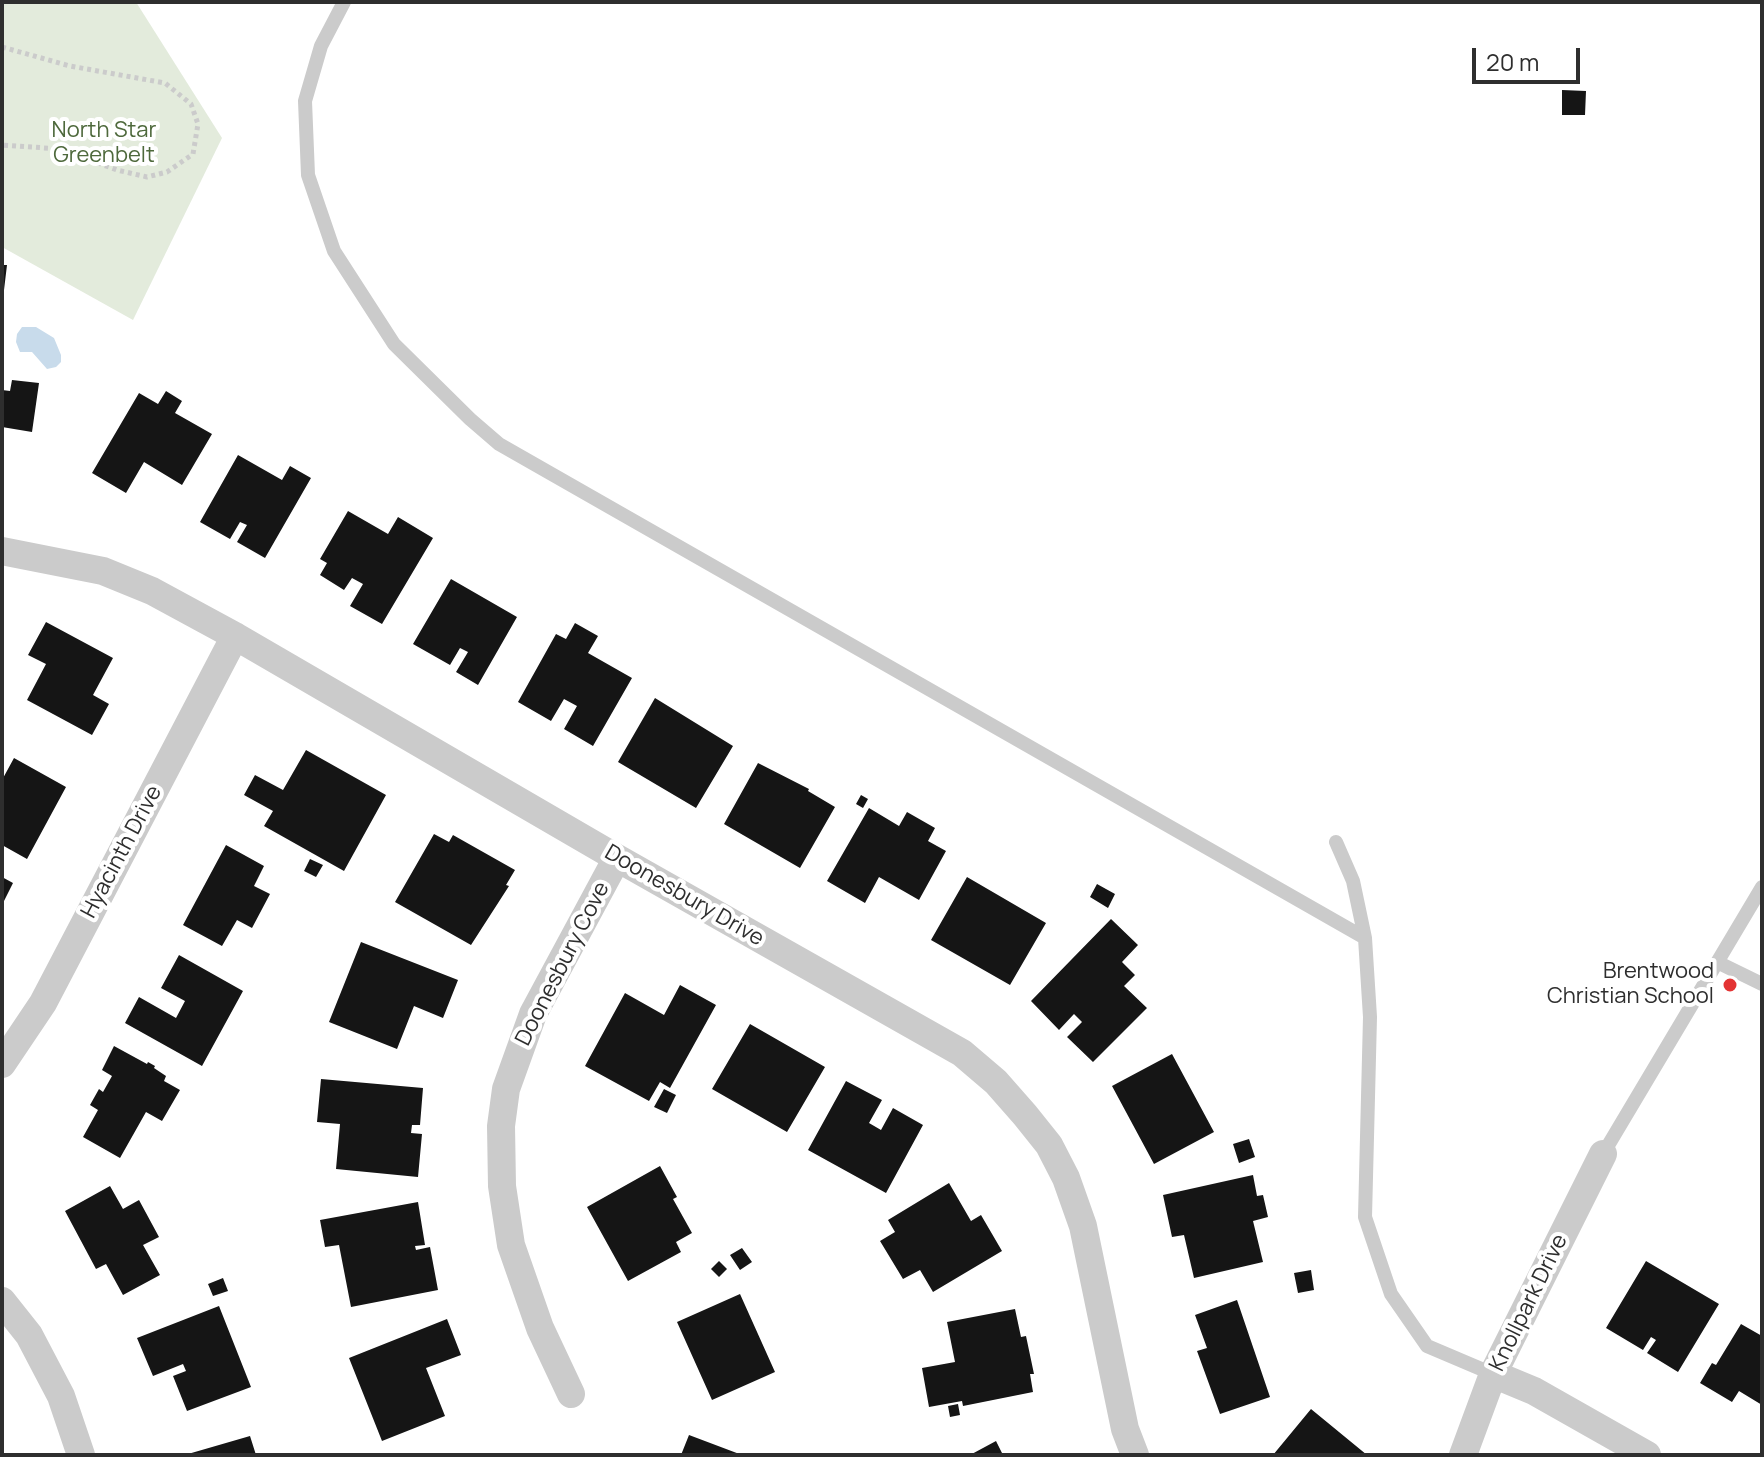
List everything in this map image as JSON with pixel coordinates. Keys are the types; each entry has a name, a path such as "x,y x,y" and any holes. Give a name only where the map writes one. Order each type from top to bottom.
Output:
{"street":[{"name":"Doonesbury Drive","path":"2,551 103,571 152,591 962,1053 996,1082 1025,1115 1049,1145 1066,1178 1083,1226 1125,1429 1135,1455"},
{"name":"Hyacinth Drive","path":"2,1064 43,1003 235,636"},
{"name":"Doonesbury Cove","path":"571,1394 540,1328 511,1245 502,1186 501,1126 506,1089 533,1014 617,858"},
{"name":"Knollpark Drive","path":"1463,1455 1493,1374 1603,1154"},
{"path":"2,1301 36,1347 61,1396 81,1455"},
{"path":"1493,1374 1534,1391 1647,1455"}],"lane":[{"path":"344,2 321,46 305,101 308,175 334,251 394,344 470,419 499,444 1365,938"},
{"path":"1336,842 1353,881 1365,938 1370,1017 1365,1217 1391,1294 1427,1346 1493,1374"},
{"path":"1603,1154 1762,887"},
{"path":"1719,963 1762,984"}],"path":[{"path":"2,47 70,66 165,83 191,104 198,124 193,154 167,172 147,177 117,170 60,149 2,145"}],"green space":[{"name":"North Star Greenbelt","path":"2,2 136,2 222,138 133,320 2,247"}],"water":[{"path":"22,327 36,327 54,338 61,355 61,362 56,367 47,369 32,352 20,352 16,342"}],"building":[{"path":"1562,90 1586,91 1585,115 1562,115"},
{"path":"2,265 7,265 4,290 2,290"},
{"path":"12,380 39,383 32,432 2,427 2,390 10,391"},
{"path":"166,391 182,401 175,413 212,434 182,485 144,462 126,493 92,473 139,393 158,404"},
{"path":"238,455 282,480 290,466 311,478 265,558 237,542 247,525 240,522 230,539 200,522"},
{"path":"348,511 388,534 398,517 433,538 382,624 350,606 363,584 352,578 344,590 320,575 327,563 320,559"},
{"path":"451,579 517,617 478,685 456,672 468,652 460,648 450,665 413,644"},
{"path":"46,622 113,658 93,695 109,704 92,735 27,700 46,664 28,655"},
{"path":"575,623 598,636 588,653 632,678 593,746 564,729 577,706 564,699 551,721 518,702 556,634 566,639"},
{"path":"655,698 733,746 696,808 618,762"},
{"path":"306,750 386,795 344,871 264,826 273,811 244,795 255,775 283,790"},
{"path":"14,758 66,787 27,859 2,845 2,780"},
{"path":"758,763 809,789 835,807 800,868 724,824"},
{"path":"861,795 868,799 863,808 856,804"},
{"path":"869,808 899,826 907,812 935,828 928,841 946,851 919,900 879,877 865,903 827,881"},
{"path":"434,834 449,842 453,835 515,870 506,885 509,886 471,945 395,902"},
{"path":"226,845 264,866 254,886 270,894 252,928 237,920 222,946 183,925"},
{"path":"310,859 323,865 316,877 304,871"},
{"path":"2,877 13,883 2,905"},
{"path":"967,877 1046,923 1010,985 931,940"},
{"path":"1097,884 1115,894 1108,908 1090,897"},
{"path":"1111,919 1138,945 1122,962 1135,975 1124,986 1147,1008 1093,1062 1067,1037 1082,1022 1074,1014 1059,1030 1031,1001"},
{"path":"361,942 458,980 443,1018 414,1006 397,1049 329,1022"},
{"path":"179,955 243,991 202,1066 125,1023 139,997 176,1018 185,1001 161,988"},
{"path":"680,985 716,1005 670,1088 660,1082 649,1101 585,1066 625,993 664,1015"},
{"path":"750,1024 825,1067 787,1132 712,1089"},
{"path":"114,1046 155,1066 166,1076 164,1081 180,1090 162,1121 146,1112 120,1158 83,1137 98,1110 90,1105 99,1089 103,1092 112,1076 102,1070"},
{"path":"1172,1054 1214,1132 1154,1164 1112,1086"},
{"path":"321,1079 423,1088 420,1125 412,1125 411,1133 422,1134 418,1177 336,1169 340,1124 317,1122"},
{"path":"846,1081 882,1100 869,1123 881,1130 893,1108 923,1125 886,1193 808,1150"},
{"path":"664,1089 676,1095 667,1113 654,1107"},
{"path":"1249,1139 1255,1157 1239,1163 1233,1144"},
{"path":"660,1166 677,1197 673,1199 692,1233 676,1242 681,1252 628,1281 587,1207"},
{"path":"1253,1175 1257,1196 1263,1195 1268,1217 1253,1221 1263,1262 1194,1278 1184,1235 1172,1237 1163,1195"},
{"path":"949,1183 971,1221 981,1215 1002,1251 933,1292 920,1270 903,1279 880,1241 895,1232 888,1220"},
{"path":"110,1186 123,1209 139,1200 159,1237 143,1245 160,1275 123,1295 106,1264 96,1269 65,1211"},
{"path":"418,1202 425,1245 415,1246 416,1250 430,1247 438,1290 351,1307 339,1245 325,1247 320,1220"},
{"path":"742,1248 752,1262 740,1270 730,1255"},
{"path":"719,1261 727,1269 719,1277 711,1269"},
{"path":"1646,1261 1719,1304 1678,1372 1647,1353 1656,1340 1651,1337 1643,1350 1606,1328"},
{"path":"1311,1270 1314,1290 1298,1293 1294,1273"},
{"path":"223,1278 228,1291 213,1296 208,1284"},
{"path":"740,1294 775,1372 712,1400 677,1322"},
{"path":"1237,1300 1270,1397 1220,1414 1197,1351 1207,1348 1195,1315"},
{"path":"219,1306 251,1387 187,1411 173,1376 186,1371 183,1364 153,1376 137,1338"},
{"path":"1015,1309 1021,1337 1026,1336 1034,1374 1030,1374 1033,1392 963,1406 962,1401 929,1407 922,1368 955,1362 947,1322"},
{"path":"447,1319 461,1355 426,1368 445,1416 382,1441 349,1358"},
{"path":"1741,1324 1762,1336 1762,1405 1739,1391 1732,1402 1700,1383 1712,1363 1716,1365"},
{"path":"958,1404 960,1415 950,1417 948,1406"},
{"path":"1311,1409 1367,1455 1273,1455"},
{"path":"689,1435 742,1455 681,1455"},
{"path":"250,1436 256,1455 188,1455 188,1454"},
{"path":"996,1441 1003,1455 970,1455"}],"place":[{"name":"Brentwood Christian School","path":"1730,985"}]}
